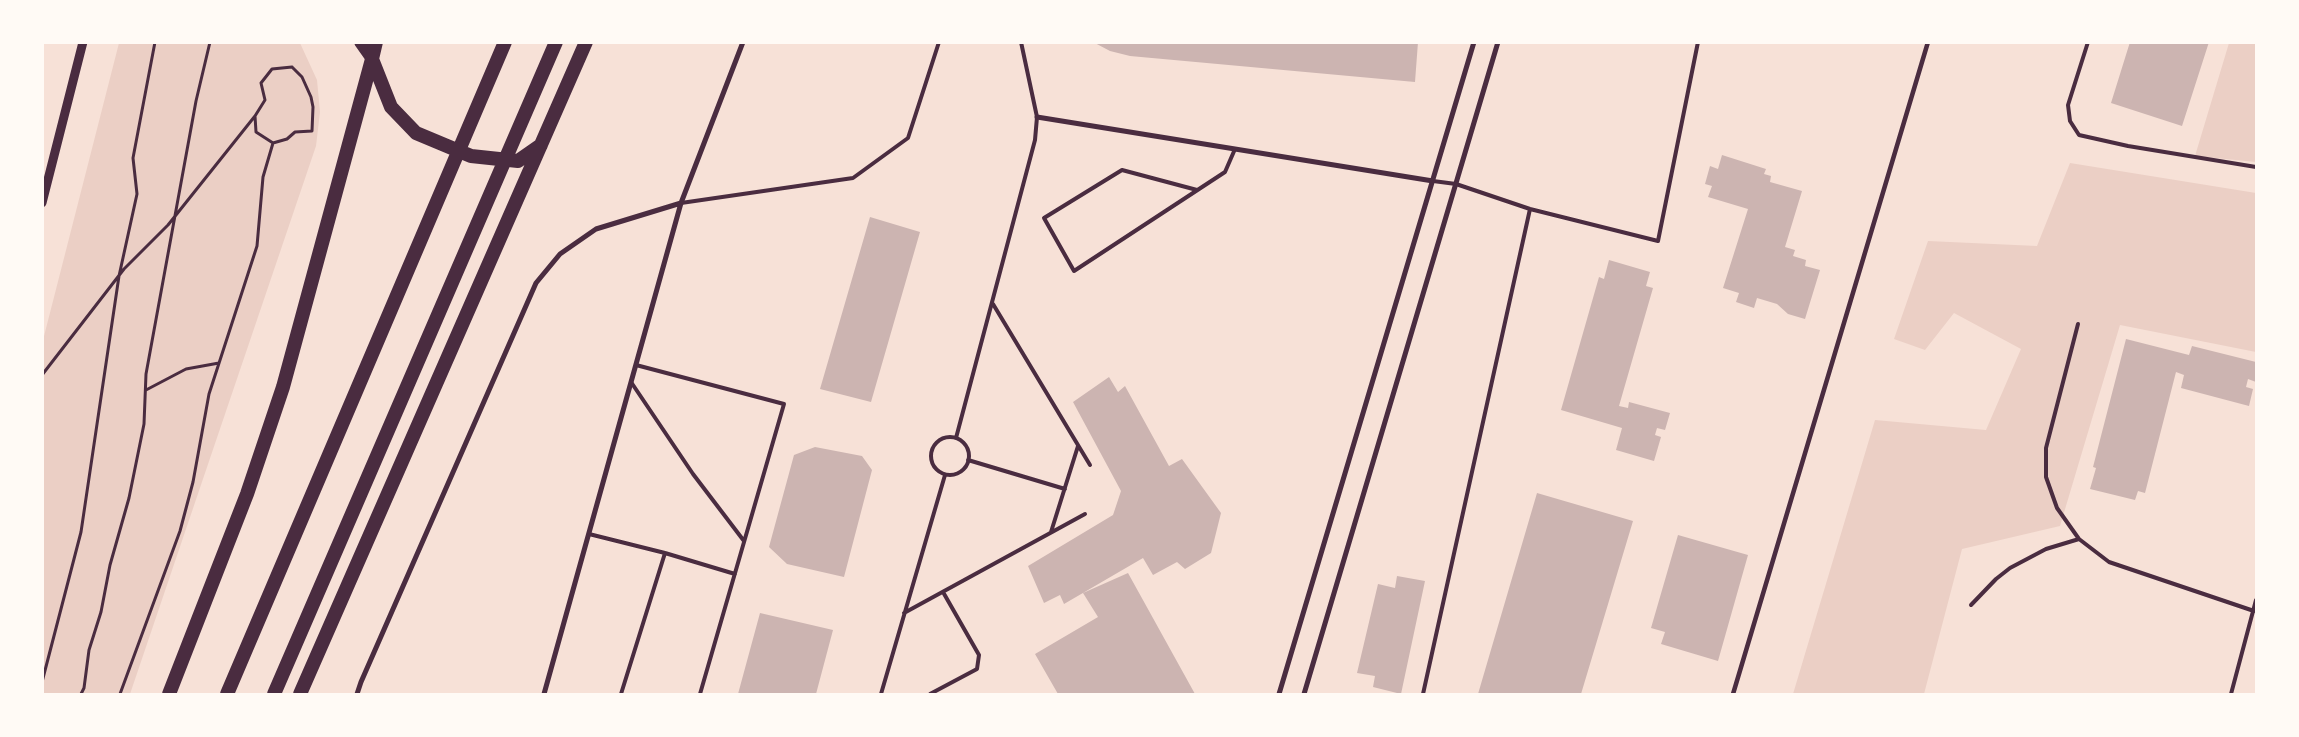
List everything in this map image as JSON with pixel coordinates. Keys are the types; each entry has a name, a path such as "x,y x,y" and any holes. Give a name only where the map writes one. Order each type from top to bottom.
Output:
{"highway":[{"path":"169,694 246,494 283,387 376,42"},
{"path":"227,694 505,42"},
{"path":"274,694 556,42"},
{"path":"300,694 586,42"},
{"path":"372,59 391,107 416,133 471,156 518,161 542,144"}],"main road":[{"path":"360,42 372,59"}],"street":[{"path":"42,203 83,42"},
{"path":"544,694 680,203 743,42"},
{"path":"1279,694 1474,42"},
{"path":"1304,694 1498,42"},
{"path":"1733,694 1928,42"},
{"path":"1038,117 1433,181"},
{"path":"357,694 536,283 560,254 596,229 680,203"}],"lane":[{"path":"680,203 853,178 908,138 939,42"},
{"path":"956,438 1035,140 1038,117 1021,42"},
{"path":"1433,181 1456,184 1530,209 1658,241 1698,42"},
{"path":"2088,42 2068,105 2070,121 2079,135 2128,146 2256,167"},
{"path":"1198,190 1122,170 1044,218 1074,271 1198,190 1225,172 1235,149"},
{"path":"1423,694 1530,209"},
{"path":"993,304 1090,465"},
{"path":"2078,324 2046,448 2045,462 2053,500 2067,524 2079,539 2108,562 2254,611"},
{"path":"636,365 784,404 700,694"},
{"path":"631,382 693,474 744,541"},
{"path":"942,438 956,438 963,442 967,448 968,460 964,470 957,474 945,474 936,470 932,464 932,449 942,438"},
{"path":"1052,532 1078,445"},
{"path":"968,460 1065,489"},
{"path":"881,694 945,474"},
{"path":"904,613 1085,514"},
{"path":"589,534 665,553 735,574"},
{"path":"1971,605 1996,579 2010,568 2046,549 2079,539"},
{"path":"621,694 665,553"},
{"path":"930,694 977,669 979,655 943,592"},
{"path":"2231,694 2256,600"}],"path":[{"path":"42,682 81,532 119,276 138,194 132,158 156,42"},
{"path":"80,694 84,688 89,650 101,612 110,565 129,498 144,424 146,374 196,101 210,42"},
{"path":"42,375 119,276 174,216 254,116 265,100 261,84 272,69 292,67 302,77 310,97 313,107 312,131 295,132 288,139 273,143 256,132 254,116"},
{"path":"120,694 180,531 193,482 209,394 257,246 263,177 273,143"},
{"path":"146,390 186,369 220,363"}],"shaded area":[{"path":"119,43 300,43 317,80 320,112 316,146 130,694 43,694 42,344"},
{"path":"2229,43 2256,44 2256,162 2195,156"},
{"path":"2070,163 2256,193 2256,352 2120,325 2060,526 1962,549 1924,694 1793,694 1875,420 1986,430 2021,349 1954,313 1925,350 1894,339 1928,241 2037,246"}],"building":[{"path":"1093,42 1418,42 1415,82 1130,56 1110,51"},
{"path":"2130,42 2209,42 2182,126 2111,103"},
{"path":"1722,155 1766,169 1764,174 1771,176 1770,182 1802,191 1785,247 1795,250 1793,256 1806,260 1805,266 1820,270 1805,319 1788,314 1777,304 1757,298 1754,308 1736,302 1739,293 1723,288 1748,209 1708,197 1712,186 1705,184 1710,166 1718,169"},
{"path":"870,217 920,232 871,402 820,389"},
{"path":"1609,260 1650,272 1646,286 1653,288 1619,406 1628,408 1629,402 1670,413 1665,430 1657,428 1655,435 1661,437 1654,461 1616,450 1622,428 1561,410 1599,277 1604,279"},
{"path":"2126,339 2189,355 2192,346 2256,362 2256,382 2248,379 2246,387 2253,389 2249,406 2181,388 2184,375 2176,372 2145,493 2138,491 2135,500 2090,489 2096,468 2093,467"},
{"path":"1109,377 1118,392 1125,386 1169,466 1182,459 1221,513 1211,553 1185,569 1177,562 1153,575 1143,558 1064,604 1060,595 1044,603 1028,566 1113,515 1121,491 1073,402"},
{"path":"815,447 862,456 872,470 844,577 787,564 769,547 794,455"},
{"path":"1537,493 1633,521 1581,694 1478,694"},
{"path":"1678,535 1748,555 1718,661 1661,644 1665,632 1651,628"},
{"path":"1128,573 1195,694 1058,694 1035,654 1098,617 1083,593"},
{"path":"1397,576 1425,581 1401,694 1373,687 1375,676 1357,673 1378,584 1395,588"},
{"path":"760,613 833,630 816,694 738,694"}]}
